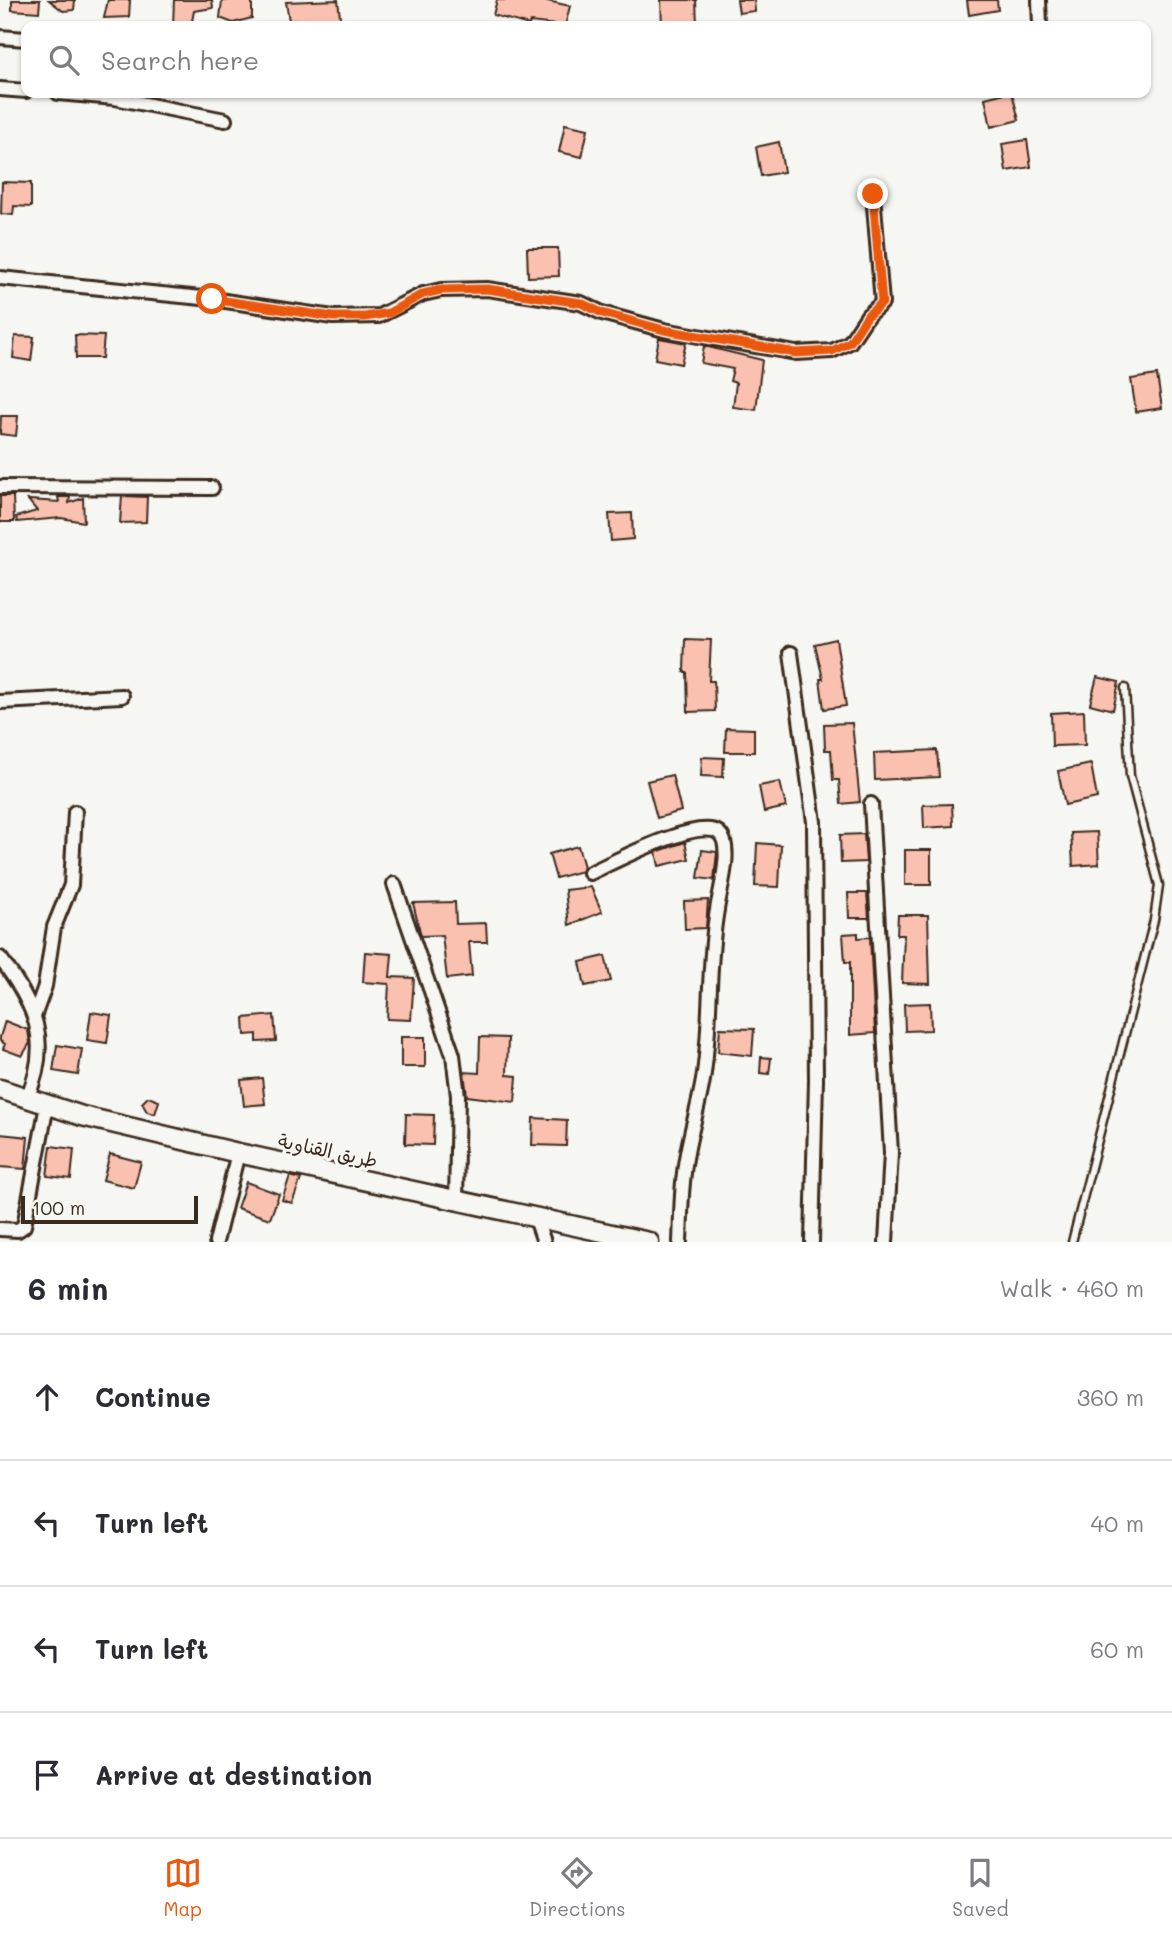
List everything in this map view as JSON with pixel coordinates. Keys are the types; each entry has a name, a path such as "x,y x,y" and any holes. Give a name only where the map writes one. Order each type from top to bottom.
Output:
{"street":[{"path":"1039,0 1040,21"},
{"path":"0,37 21,38"},
{"path":"0,89 21,91"},
{"path":"115,98 225,120"},
{"path":"0,278 212,299 333,317 379,316 423,294 441,290 487,289 581,303 627,320 717,339 796,353 832,351 850,342 868,315 882,303 873,194"},
{"path":"0,487 212,488"},
{"path":"791,653 814,822 816,1080 812,1242"},
{"path":"0,702 122,696"},
{"path":"871,804 891,1153 886,1242"},
{"path":"27,1098 37,1076 35,1014 45,986 54,928 71,885 75,812"},
{"path":"590,873 662,840 685,833 710,830 718,832 724,839 724,866 717,910 703,1079 683,1175 680,1242"},
{"path":"394,884 453,1055 458,1096 456,1201"},
{"path":"0,958 35,1014"},
{"name":"طريق القناوية","path":"0,1089 47,1105 238,1153 649,1242"},
{"path":"0,1229 18,1230 24,1226 47,1105"},
{"path":"216,1242 238,1153"},
{"path":"535,1216 544,1242"}],"lane":[{"path":"1072,1242 1154,920 1159,885 1130,776 1125,688"}],"building":[{"path":"12,0 40,0 39,12 12,10"},
{"path":"49,0 75,0 74,10 63,11"},
{"path":"108,0 130,0 129,17 104,18"},
{"path":"174,0 212,0 213,8 194,11 192,21 173,21"},
{"path":"252,0 252,18 228,21 220,18 222,1"},
{"path":"338,0 340,21 289,21 286,2"},
{"path":"497,0 543,0 570,6 566,21 515,21 493,15"},
{"path":"661,0 696,0 697,21 662,21"},
{"path":"737,0 754,0 755,11 739,13"},
{"path":"967,0 997,0 998,10 969,15"},
{"path":"985,98 1013,98 1019,120 991,127"},
{"path":"565,124 588,129 582,157 559,152"},
{"path":"1027,140 1031,167 1006,171 1002,144"},
{"path":"779,142 784,172 761,176 756,147"},
{"path":"2,182 31,183 31,207 14,206 13,215 1,214"},
{"path":"527,248 558,248 559,276 528,277"},
{"path":"75,335 104,336 102,358 76,358"},
{"path":"15,336 34,337 31,361 13,358"},
{"path":"659,338 686,343 681,364 655,359"},
{"path":"704,346 762,360 756,410 733,407 736,383 730,381 733,369 701,363"},
{"path":"1157,375 1162,408 1136,412 1131,379"},
{"path":"1,416 18,416 16,436 0,434"},
{"path":"0,496 13,496 14,522 0,522"},
{"path":"122,496 147,497 146,522 120,523"},
{"path":"58,497 70,497 69,503 83,498 84,522 61,518 17,522 16,517 37,511 28,500 59,502"},
{"path":"632,513 633,539 611,541 609,514"},
{"path":"685,639 711,640 709,681 714,681 715,711 688,712 687,672 684,672"},
{"path":"836,639 846,706 824,709 820,679 823,679 815,644"},
{"path":"1097,677 1119,682 1113,710 1090,704"},
{"path":"1084,711 1085,745 1052,746 1051,713"},
{"path":"852,723 860,802 841,804 839,780 833,780 831,750 825,750 824,724"},
{"path":"726,728 754,729 754,752 725,752"},
{"path":"937,750 939,777 875,780 874,753"},
{"path":"702,757 724,758 723,777 701,776"},
{"path":"1091,764 1097,798 1065,805 1058,771"},
{"path":"672,775 681,811 657,818 647,781"},
{"path":"780,782 786,807 764,812 759,786"},
{"path":"952,804 953,826 924,828 923,805"},
{"path":"1097,832 1099,864 1073,866 1071,833"},
{"path":"864,834 866,862 841,863 840,835"},
{"path":"685,842 689,859 659,866 656,852"},
{"path":"757,843 781,845 779,887 755,886"},
{"path":"578,846 584,867 582,871 556,878 549,854"},
{"path":"702,850 717,852 714,880 698,878"},
{"path":"905,850 931,850 931,885 905,885"},
{"path":"591,887 602,912 569,925 565,890"},
{"path":"848,893 867,893 869,918 849,918"},
{"path":"708,900 706,928 685,929 684,901"},
{"path":"455,902 456,924 486,923 487,942 469,942 472,976 447,979 442,935 421,936 413,903"},
{"path":"898,915 928,915 930,984 902,983 904,935 897,935"},
{"path":"858,933 858,938 870,937 875,1033 850,1035 850,962 845,962 843,934"},
{"path":"365,952 392,954 390,977 414,978 411,1020 387,1019 389,984 363,982"},
{"path":"605,956 611,981 585,986 580,962"},
{"path":"930,1003 931,1030 905,1031 904,1004"},
{"path":"91,1012 111,1015 107,1043 87,1040"},
{"path":"274,1015 276,1041 257,1042 257,1034 245,1035 244,1018"},
{"path":"5,1021 28,1030 30,1043 22,1056 3,1049 5,1044 0,1041 0,1037"},
{"path":"720,1028 754,1029 752,1056 718,1052"},
{"path":"401,1037 425,1037 425,1067 401,1067"},
{"path":"480,1037 508,1038 507,1075 517,1076 515,1102 467,1096 464,1072 479,1073"},
{"path":"57,1045 82,1049 78,1075 53,1071"},
{"path":"761,1057 771,1058 769,1074 760,1073"},
{"path":"262,1078 265,1104 244,1106 241,1080"},
{"path":"148,1097 159,1101 155,1114 147,1112 142,1103"},
{"path":"406,1114 434,1115 433,1145 405,1144"},
{"path":"533,1118 567,1120 566,1146 532,1145"},
{"path":"0,1134 28,1137 25,1169 0,1167"},
{"path":"51,1146 74,1149 71,1179 47,1176"},
{"path":"110,1154 141,1162 134,1188 103,1180"},
{"path":"290,1176 301,1179 292,1203 282,1200"},
{"path":"246,1182 279,1194 270,1219 237,1208"}],"route":[{"path":"212,299 333,317 365,317 389,313 423,294 441,290 487,289 581,303 602,313 664,330 796,353 832,351 850,342 868,315 882,303 873,194"}]}
